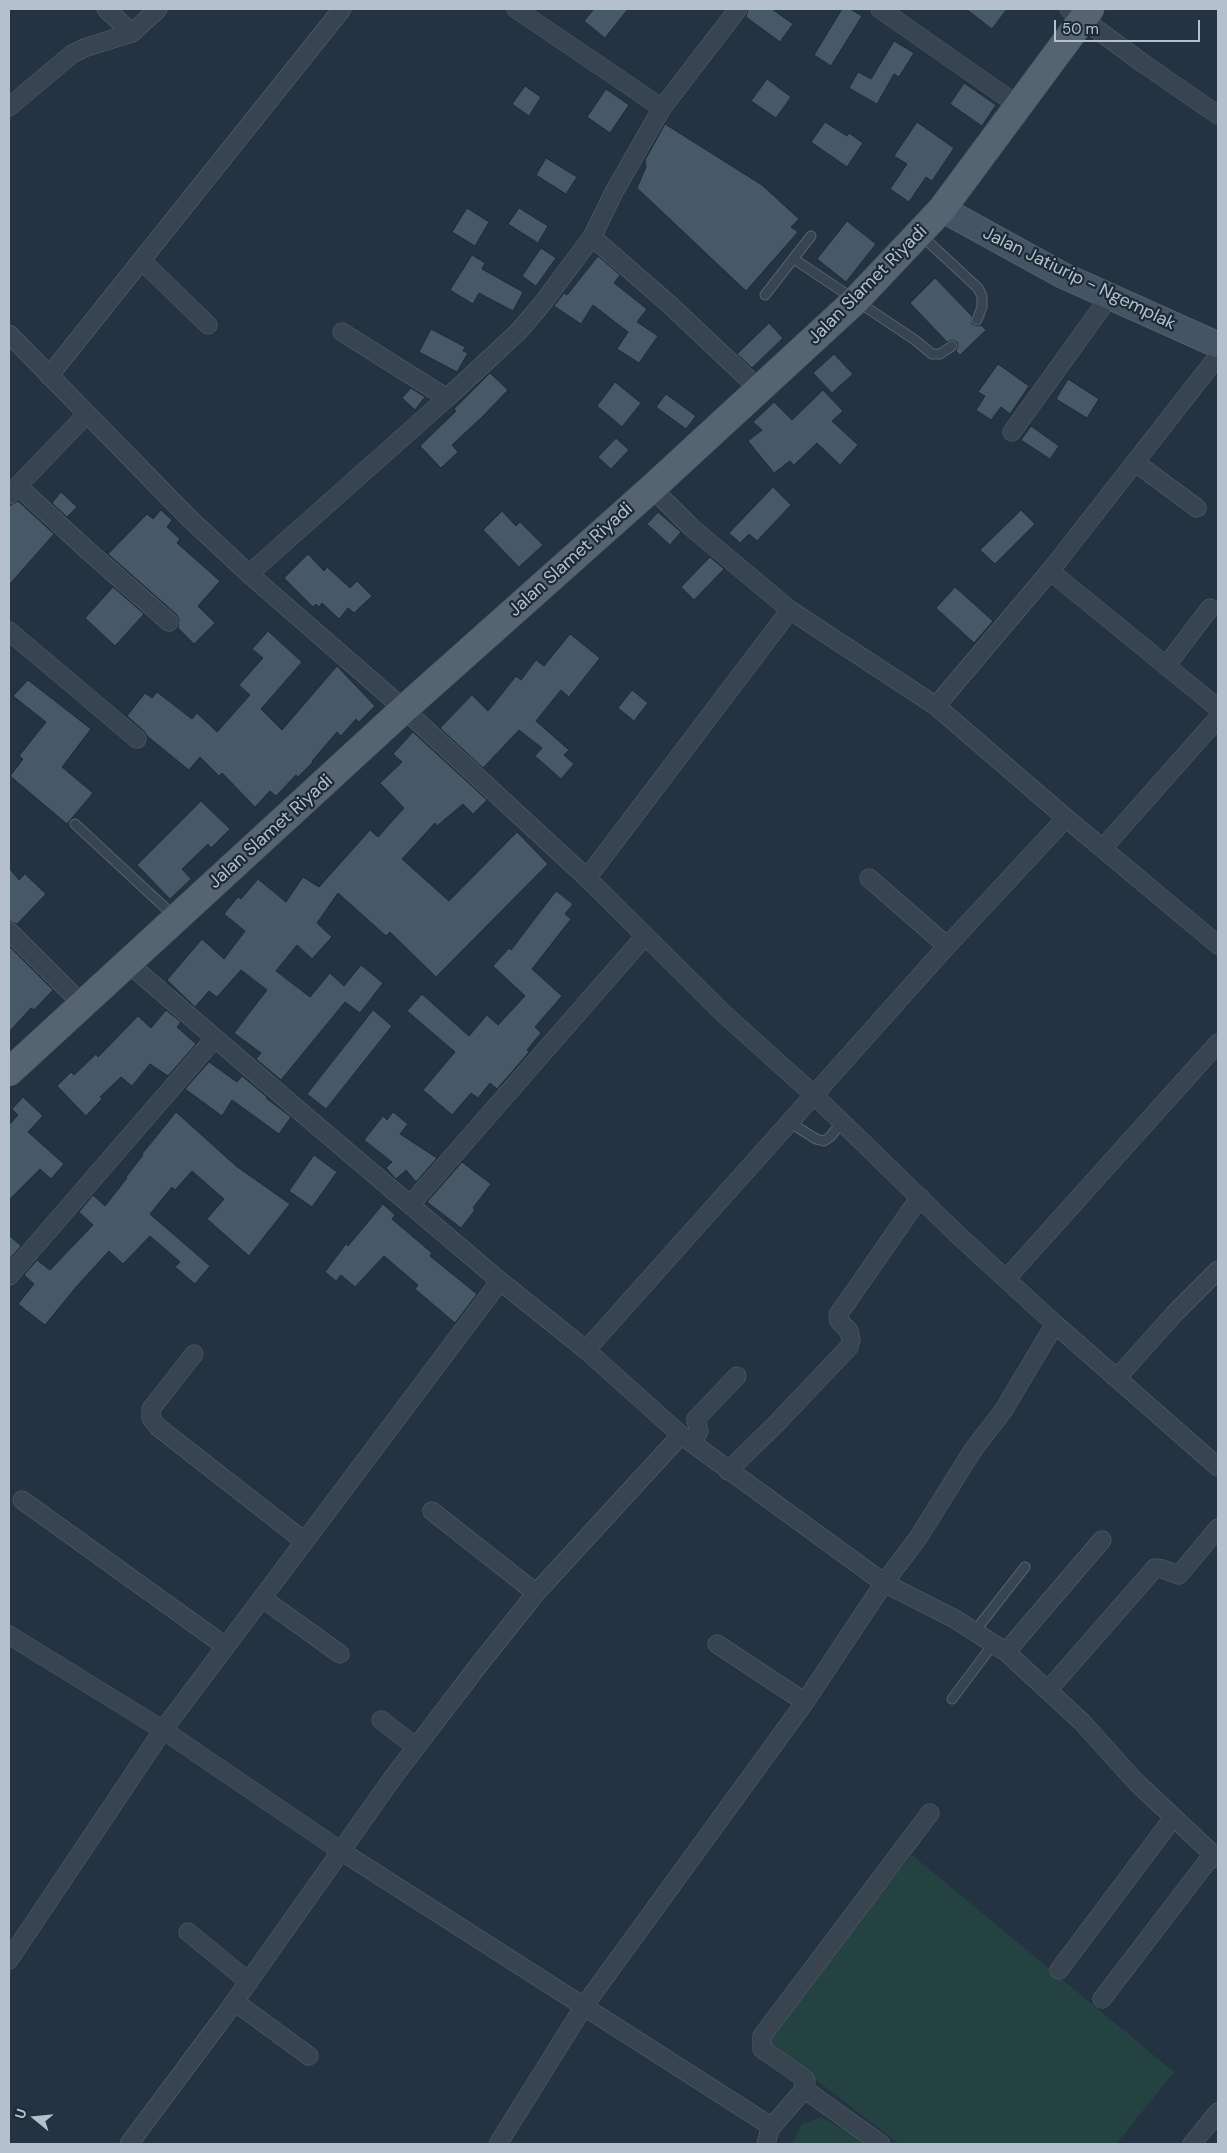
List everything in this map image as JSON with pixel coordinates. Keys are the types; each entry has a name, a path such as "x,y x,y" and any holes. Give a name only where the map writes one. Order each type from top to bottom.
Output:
{"main road":[{"name":"Jalan Slamet Riyadi","path":"9,1072 404,709 652,488 856,300 942,209 1019,106 1081,12"}],"street":[{"path":"106,9 132,33"},
{"path":"9,107 72,54 132,33 158,9"},
{"path":"49,376 342,9"},
{"path":"516,9 662,108"},
{"path":"249,574 447,398 518,332 542,304 592,237 618,184 662,108 738,9"},
{"path":"880,9 1019,106"},
{"path":"1081,12 1144,64 1218,115"},
{"name":"Jalan Jatiurip - Ngemplak","path":"942,209 1062,274 1218,345"},
{"path":"592,237 670,305 760,390"},
{"path":"141,260 208,325"},
{"path":"1012,432 1110,296"},
{"path":"342,332 447,398"},
{"path":"9,334 86,415 190,519 249,574 404,709 587,878 724,1013 814,1095 958,1235 1055,1324 1218,1467"},
{"path":"936,706 1050,571 1218,356"},
{"path":"86,415 13,490 86,549 168,622"},
{"path":"1136,463 1197,508"},
{"path":"652,488 692,528 790,610 936,706 1218,945"},
{"path":"1050,571 1218,708"},
{"path":"1166,666 1210,608"},
{"path":"587,878 790,610"},
{"path":"9,631 137,738"},
{"path":"1103,848 1218,718"},
{"path":"586,1350 947,946 1066,818"},
{"path":"868,878 947,946"},
{"path":"9,931 83,1005"},
{"path":"411,1204 645,936"},
{"path":"128,962 500,1281 586,1350 687,1439 728,1471 884,1583 976,1631 1000,1648 1049,1690 1082,1722 1136,1782 1215,1857 1102,1999"},
{"path":"9,1276 215,1038"},
{"path":"1006,1279 1218,1043"},
{"path":"728,1471 776,1424 849,1347 851,1340 849,1331 839,1321 838,1315 920,1197"},
{"path":"1117,1378 1218,1270"},
{"path":"9,1960 163,1730 500,1281"},
{"path":"498,2144 584,2006 805,1702 884,1583 918,1538 973,1450 1002,1411 1055,1324"},
{"path":"194,1354 151,1409 151,1418 158,1427 304,1541"},
{"path":"131,2144 235,2002 416,1747 536,1593 687,1439 700,1431 696,1419 737,1376"},
{"path":"22,1500 225,1646"},
{"path":"432,1511 536,1593"},
{"path":"1049,1690 1155,1568 1162,1568 1179,1575 1218,1528"},
{"path":"1000,1648 1102,1540"},
{"path":"262,1598 340,1654"},
{"path":"9,1635 163,1730 341,1851 766,2123 768,2137"},
{"path":"717,1644 805,1702"},
{"path":"381,1720 416,1747"},
{"path":"768,2137 804,2089 806,2081 762,2050 760,2045 762,2036 930,1813"},
{"path":"1058,1970 1173,1818"},
{"path":"188,1932 249,1982"},
{"path":"235,2002 309,2056"},
{"path":"804,2089 881,2144"},
{"path":"1192,2144 1218,2112"}],"lane":[{"path":"920,234 978,288 982,296 982,307 976,320"},
{"path":"765,295 811,236"},
{"path":"794,260 856,300 932,354 940,354 952,346"},
{"path":"75,824 176,918"},
{"path":"789,1122 816,1139 824,1141 830,1137 842,1122"},
{"path":"976,1631 1025,1567"},
{"path":"952,1699 1000,1648"}],"green space":[{"path":"912,1855 1174,2072 1116,2144 899,2144 763,2039"},
{"path":"821,2117 854,2135 864,2144 792,2144 802,2124"}],"building":[{"path":"594,9 628,9 605,38 584,21"},
{"path":"748,9 772,9 793,24 780,42 746,17"},
{"path":"842,9 850,9 862,16 831,66 814,55"},
{"path":"966,9 1007,9 992,29"},
{"path":"894,41 914,53 899,77 894,74 877,104 849,88 858,72 871,79"},
{"path":"767,79 791,97 776,118 751,101"},
{"path":"964,83 996,105 982,126 950,104"},
{"path":"525,86 541,97 529,116 512,104"},
{"path":"606,89 629,105 610,133 587,117"},
{"path":"825,122 847,136 849,133 863,143 847,167 811,142"},
{"path":"917,122 954,148 932,181 926,177 909,202 890,189 907,164 894,156"},
{"path":"665,124 762,185 799,219 791,227 798,232 746,291 637,188 646,167 645,160"},
{"path":"546,158 577,177 566,194 536,175"},
{"path":"467,208 489,222 475,246 452,232"},
{"path":"519,208 548,226 538,243 508,224"},
{"path":"847,221 876,244 846,282 817,259"},
{"path":"541,248 556,258 536,286 522,276"},
{"path":"472,255 485,263 482,269 523,292 513,311 479,293 473,304 450,290"},
{"path":"598,256 620,275 614,283 647,309 637,322 658,336 639,363 617,349 628,332 593,305 581,324 554,306 564,293 567,295"},
{"path":"935,278 972,316 972,324 981,325 986,330 960,355 956,351 957,342 952,340 947,342 910,303"},
{"path":"769,323 783,338 752,368 737,354"},
{"path":"431,329 465,347 463,351 468,353 457,372 419,352"},
{"path":"834,354 853,374 832,393 813,373"},
{"path":"998,364 1029,386 1010,414 1001,407 991,420 976,410 985,396 978,392"},
{"path":"490,373 508,390 452,445 458,452 441,468 420,446 456,411 454,409"},
{"path":"1068,379 1099,399 1087,418 1056,399"},
{"path":"615,382 641,403 622,427 597,406"},
{"path":"411,388 425,397 415,410 402,398"},
{"path":"823,390 843,411 832,421 858,445 840,465 817,443 794,465 790,461 774,473 748,441 762,430 753,422 774,402 792,420"},
{"path":"666,394 696,416 686,429 656,407"},
{"path":"1031,426 1059,446 1050,459 1021,440"},
{"path":"616,438 629,450 611,469 598,457"},
{"path":"773,487 791,505 757,541 749,534 740,543 729,533"},
{"path":"61,492 77,507 67,517 52,503"},
{"path":"18,501 54,534 9,585 9,506"},
{"path":"161,510 172,520 167,527 180,539 177,543 220,581 198,606 215,623 194,644 178,628 179,619 176,614 108,554 147,514 153,519"},
{"path":"1021,510 1035,524 995,564 980,550"},
{"path":"502,511 516,526 520,522 543,545 519,567 483,530"},
{"path":"658,512 681,532 670,545 647,524"},
{"path":"308,554 324,571 327,567 350,588 357,581 372,596 354,613 348,608 339,619 322,603 319,607 316,604 313,607 284,578"},
{"path":"710,557 724,569 694,600 681,587"},
{"path":"113,587 144,614 115,646 85,618"},
{"path":"955,587 993,621 974,643 936,608"},
{"path":"268,631 302,662 261,709 282,730 337,666 375,706 359,722 356,719 341,736 337,732 313,762 298,777 296,775 276,796 270,791 255,807 222,773 219,776 200,757 189,770 147,736 127,716 145,693 152,698 157,692 192,719 197,713 217,732 250,695 239,685 263,658 252,649"},
{"path":"570,634 600,658 569,697 561,690 536,721 569,750 564,755 574,764 561,779 535,756 542,748 519,730 483,768 440,728 472,695 488,711 516,676 521,680 536,660 544,666"},
{"path":"28,680 91,729 62,767 93,793 67,824 10,776 23,759 19,756 46,722 13,696"},
{"path":"632,690 648,703 634,721 618,708"},
{"path":"413,732 487,800 473,814 463,804 437,826 435,823 402,859 449,901 517,832 548,864 436,977 390,932 386,936 338,893 317,923 332,937 312,959 297,945 276,971 310,997 330,973 344,986 361,965 383,983 360,1013 345,1002 281,1080 256,1059 261,1053 234,1033 267,990 241,970 217,997 209,991 195,1007 167,980 202,939 224,959 245,931 224,914 238,897 241,899 258,879 286,902 303,877 319,887 370,830 378,837 404,808 380,783 402,762 393,754"},
{"path":"201,801 230,829 211,848 208,844 182,869 191,879 170,899 137,865"},
{"path":"9,868 19,880 25,874 46,894 17,924 9,921"},
{"path":"556,891 573,904 565,914 571,919 532,969 562,996 535,1027 541,1033 527,1050 529,1052 497,1089 490,1083 478,1098 471,1093 452,1115 423,1090 455,1052 407,1011 422,994 469,1036 487,1015 498,1025 525,996 493,966 509,948 511,950"},
{"path":"9,946 53,990 34,1010 31,1008 9,1032"},
{"path":"166,1010 181,1022 177,1027 196,1044 168,1076 150,1064 132,1086 121,1077 100,1097 102,1099 86,1116 57,1086 71,1072 74,1075 96,1054 98,1057 138,1016 151,1028"},
{"path":"373,1010 392,1026 326,1109 307,1094"},
{"path":"209,1062 237,1082 242,1076 291,1117 279,1134 232,1100 222,1116 185,1089"},
{"path":"23,1097 43,1116 28,1132 64,1164 51,1179 40,1169 9,1200 9,1125 18,1115 12,1109"},
{"path":"176,1112 236,1166 290,1204 249,1256 207,1219 224,1199 192,1171 175,1190 172,1187 150,1214 210,1266 195,1284 175,1267 180,1262 150,1236 123,1264 109,1251 45,1325 18,1304 34,1284 24,1275 37,1260 50,1270 93,1225 79,1212 93,1195 105,1206 127,1178 142,1154"},
{"path":"393,1112 408,1124 400,1134 437,1158 416,1182 406,1170 396,1179 386,1168 392,1162 364,1140 383,1116 387,1120"},
{"path":"314,1155 337,1172 312,1207 289,1191"},
{"path":"462,1162 491,1184 461,1228 427,1202"},
{"path":"383,1204 395,1215 392,1219 432,1253 430,1256 477,1294 455,1323 415,1289 418,1285 384,1256 355,1287 341,1275 336,1281 325,1272 346,1244 348,1246"},
{"path":"9,1235 21,1246 9,1260"}]}
